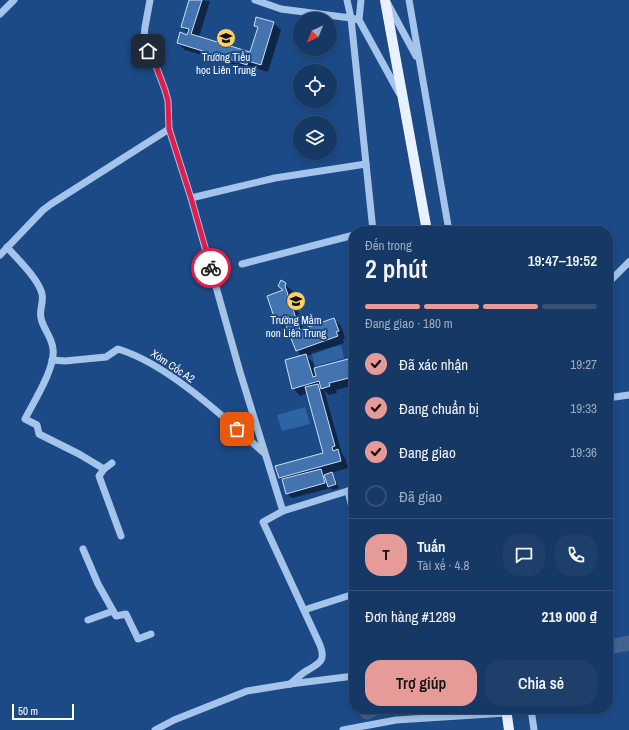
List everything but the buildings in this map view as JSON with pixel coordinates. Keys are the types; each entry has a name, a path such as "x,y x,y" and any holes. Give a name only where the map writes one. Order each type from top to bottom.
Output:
{"main road":[{"path":"386,0 426,226"},
{"path":"506,714 509,730"}],"street":[{"path":"0,14 14,0"},
{"path":"150,0 144,37 148,51 156,66 165,90 168,101 169,129 191,198 264,453 283,511"},
{"path":"255,0 281,9 359,20"},
{"path":"347,0 351,18 371,226"},
{"path":"361,0 359,20 403,100"},
{"path":"386,0 419,62"},
{"path":"409,0 448,226"},
{"path":"0,255 43,210 51,204 169,129"},
{"path":"191,198 275,178 366,164"},
{"path":"242,264 349,236"},
{"path":"7,248 35,280 42,293 40,312 54,349 52,360 40,389 25,419 37,425 39,434 104,469"},
{"path":"613,278 629,262"},
{"name":"Xóm Cốc A2","path":"52,360 65,361 106,357 118,349 139,357 172,376 264,453"},
{"path":"613,397 629,395"},
{"path":"112,463 104,469 99,476 121,536"},
{"path":"290,684 321,661 322,649 263,522 283,511 349,491"},
{"path":"83,549 95,577 116,616 126,614 138,639 150,634"},
{"path":"304,610 349,596"},
{"path":"88,620 113,611"},
{"path":"155,730 174,720 247,691 349,677"},
{"path":"343,730 396,720 469,714"},
{"path":"532,714 534,730"}],"shaded area":[{"path":"341,345 344,358 315,366 311,352"},
{"path":"305,407 310,424 282,431 277,415"}],"waterway":[{"path":"613,646 629,643"}],"way so far":[{"path":"211,268 264,453 237,429"}],"place":[{"name":"Trường Tiểu học Liên Trung","path":"226,38"},
{"name":"Trường Mầm non Liên Trung","path":"296,301"}],"route":[{"path":"148,51 161,77 165,90 168,101 169,129 211,268"}]}
